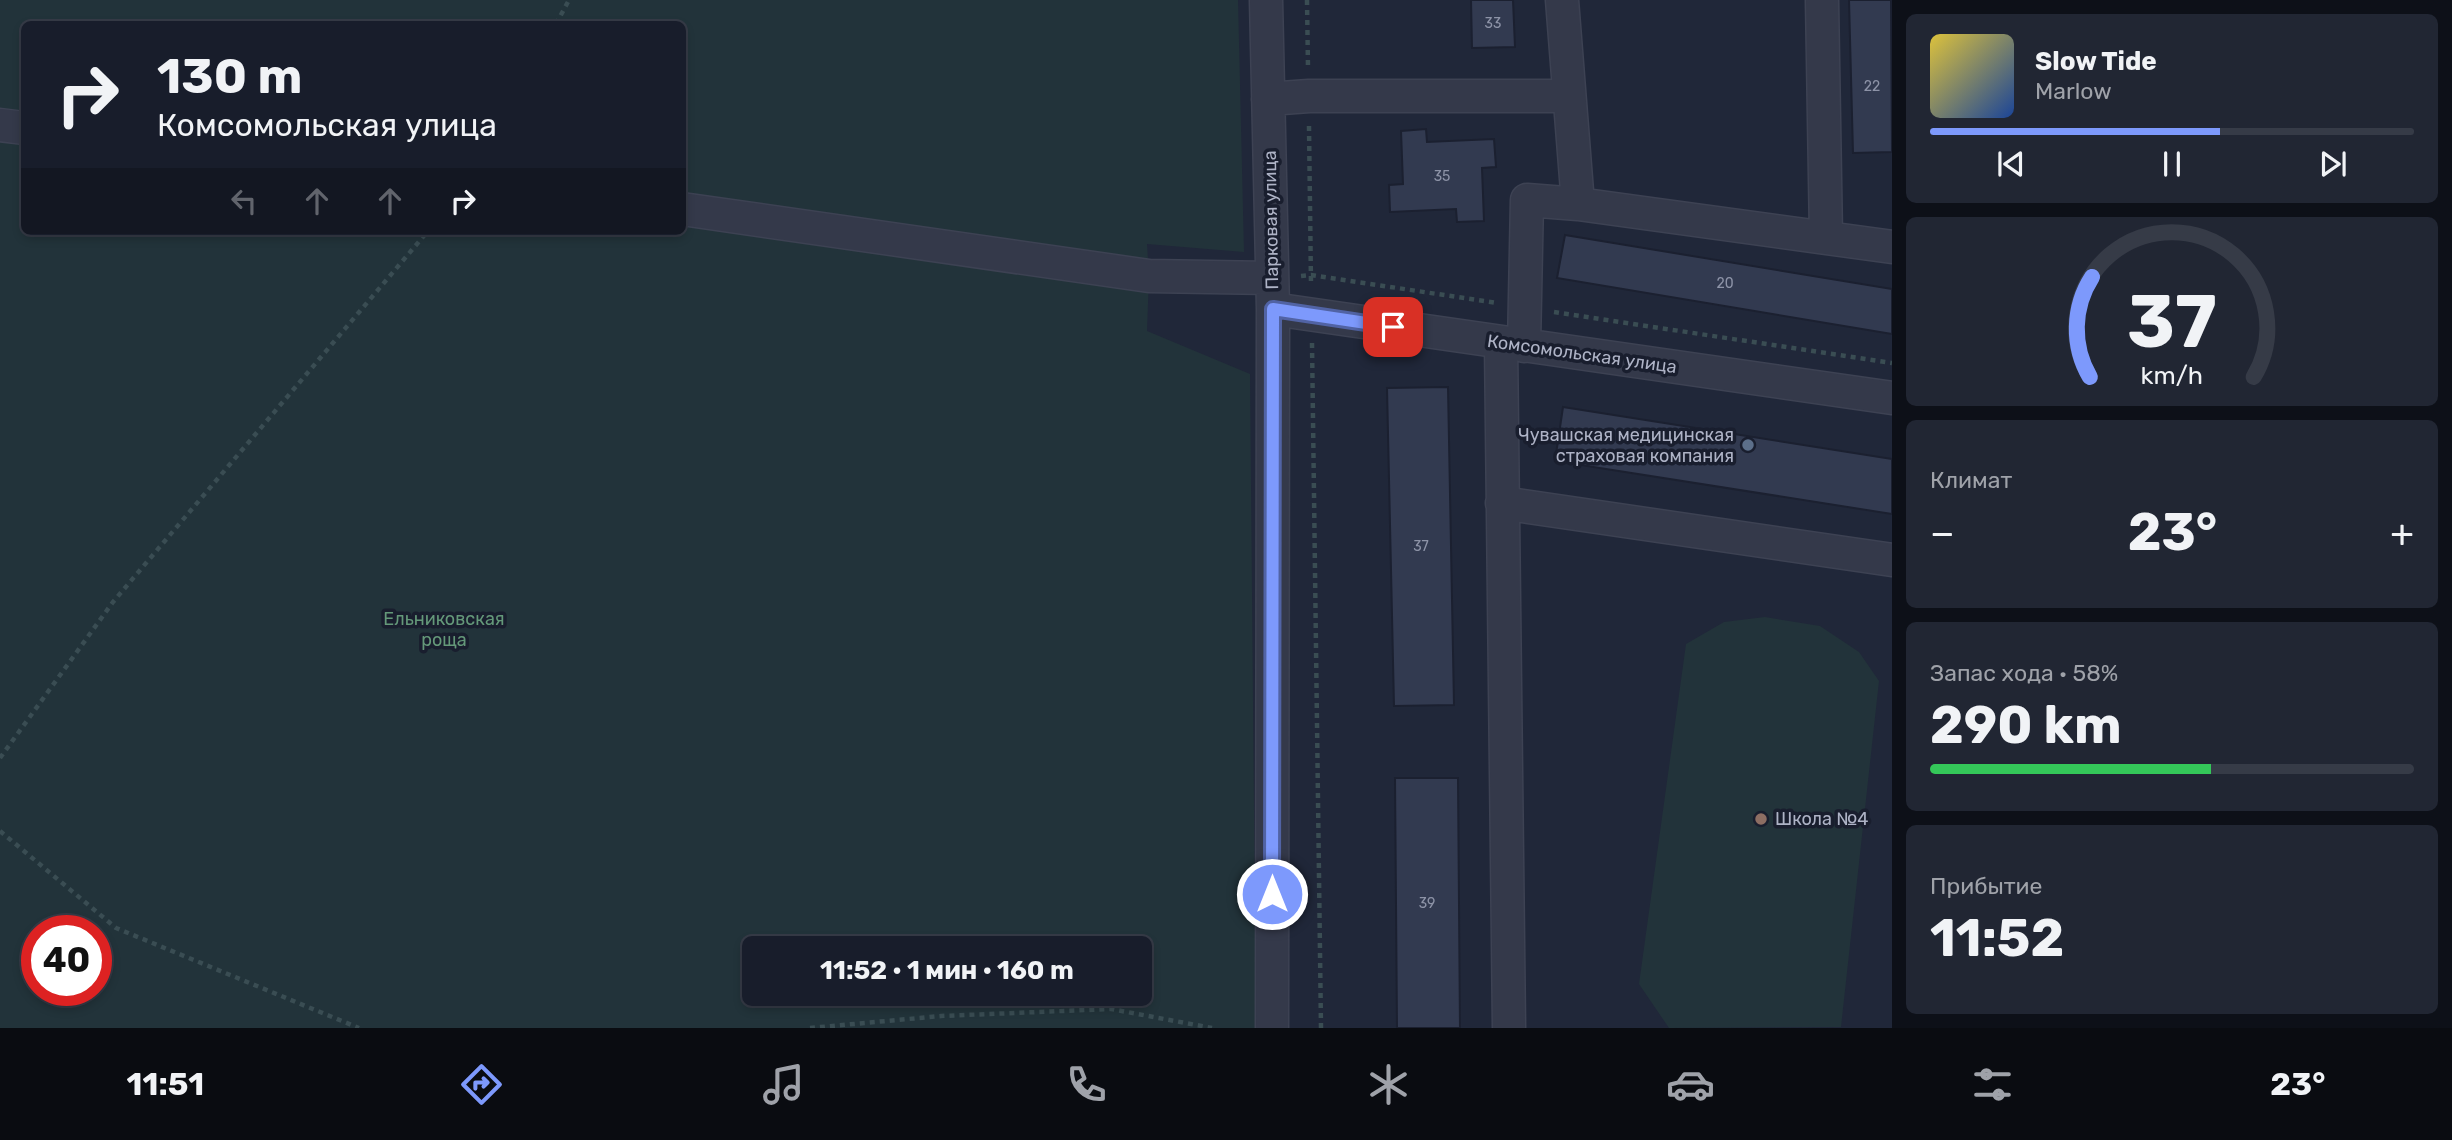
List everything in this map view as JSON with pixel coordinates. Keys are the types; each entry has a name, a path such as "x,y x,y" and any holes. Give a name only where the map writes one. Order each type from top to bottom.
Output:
{"street":[{"name":"Парковая улица","path":"1266,0 1273,309 1272,1028"},
{"path":"1562,0 1578,204"},
{"path":"1822,0 1826,237"},
{"path":"1268,99 1309,96 1568,96"},
{"path":"0,125 21,128"},
{"path":"1509,1028 1503,503 1512,344 1525,307 1527,200 1578,204 1892,247"},
{"path":"686,210 1149,276 1272,278"},
{"name":"Комсомольская улица","path":"1273,309 1892,398"},
{"path":"1503,503 1892,560"}],"path":[{"path":"558,21 569,0"},
{"path":"1307,0 1321,1028"},
{"path":"0,758 113,602 425,235"},
{"path":"1311,275 1892,363"},
{"path":"0,831 116,928 359,1028"},
{"path":"810,1028 941,1016 1111,1009 1212,1028"}],"green space":[{"name":"Ельниковская роща","path":"0,0 1238,0 1244,252 1147,244 1147,331 1250,374 1256,1028 0,1028"},
{"name":"Школа №4","path":"1765,617 1820,626 1859,652 1879,681 1841,1027 1669,1028 1639,984 1686,644 1724,622"}],"building":[{"path":"1471,0 1513,0 1515,47 1472,48"},
{"path":"1849,0 1891,0 1892,152 1853,153"},
{"path":"1426,129 1427,142 1494,139 1496,167 1482,168 1484,221 1457,222 1456,209 1390,212 1389,185 1403,184 1401,131"},
{"path":"1565,235 1892,289 1892,334 1557,278"},
{"path":"1448,387 1454,705 1394,706 1387,388"},
{"path":"1563,407 1892,459 1892,514 1555,461"},
{"path":"1395,778 1458,778 1460,1028 1397,1028"}],"place":[{"name":"Чувашская медицинская страховая компания","path":"1748,445"},
{"name":"Школа №4","path":"1761,819"}],"route":[{"path":"1272,894 1273,309 1393,327"}]}
